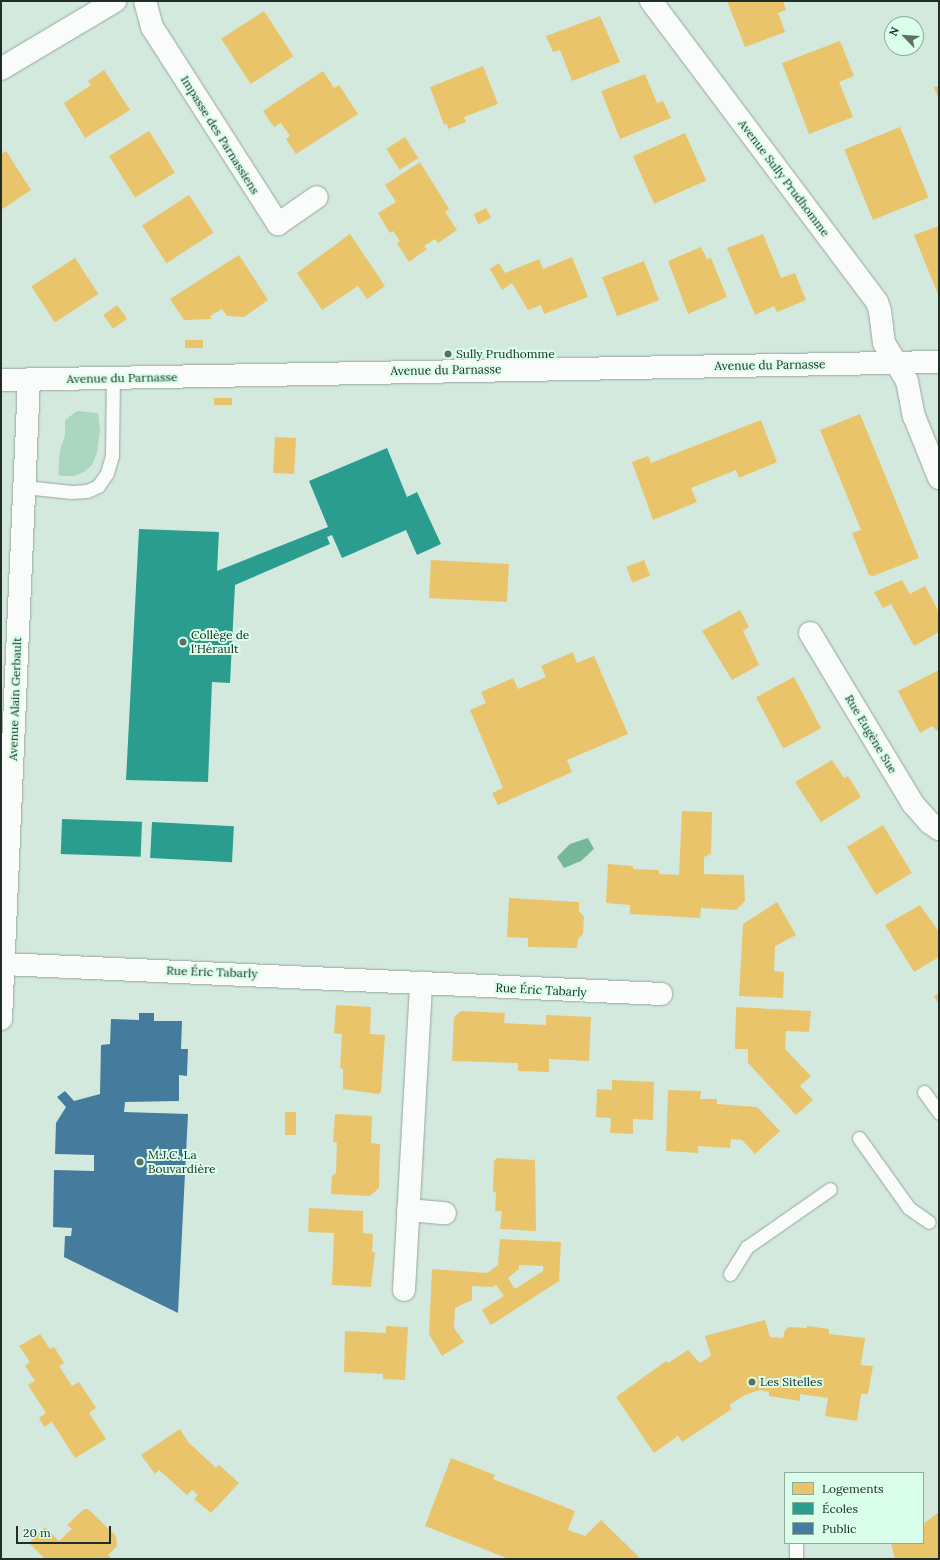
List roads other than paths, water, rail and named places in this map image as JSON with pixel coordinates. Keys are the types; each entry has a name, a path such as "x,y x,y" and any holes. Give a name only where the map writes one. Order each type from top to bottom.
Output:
{"street":[{"path":"1,69 115,1"},
{"name":"Impasse des Parnassiens","path":"145,1 152,27 278,224 317,197"},
{"name":"Avenue Sully Prudhomme","path":"651,1 877,302 880,311 884,343 907,381 914,416 939,478"},
{"name":"Avenue du Parnasse","path":"1,380 939,362"},
{"name":"Avenue Alain Gerbault","path":"1,1019 29,380"},
{"name":"Rue Eugène Sue","path":"810,633 913,804 930,823 939,829"},
{"name":"Rue Éric Tabarly","path":"4,964 420,982 609,994 662,994"},
{"path":"404,1290 420,982"},
{"path":"408,1210 445,1213"}],"lane":[{"path":"24,487 72,492 87,491 98,486 107,473 112,455 113,378"},
{"path":"924,1092 939,1113"},
{"path":"859,1138 909,1208 929,1222"},
{"path":"730,1274 747,1247 830,1189"},
{"path":"796,1544 796,1559"}],"place":[{"name":"Sully Prudhomme","path":"448,354"},
{"name":"Collège de l'Hérault","path":"183,642"},
{"name":"M.J.C. La Bouvardière","path":"140,1162"},
{"name":"Les Sitelles","path":"752,1382"}]}
